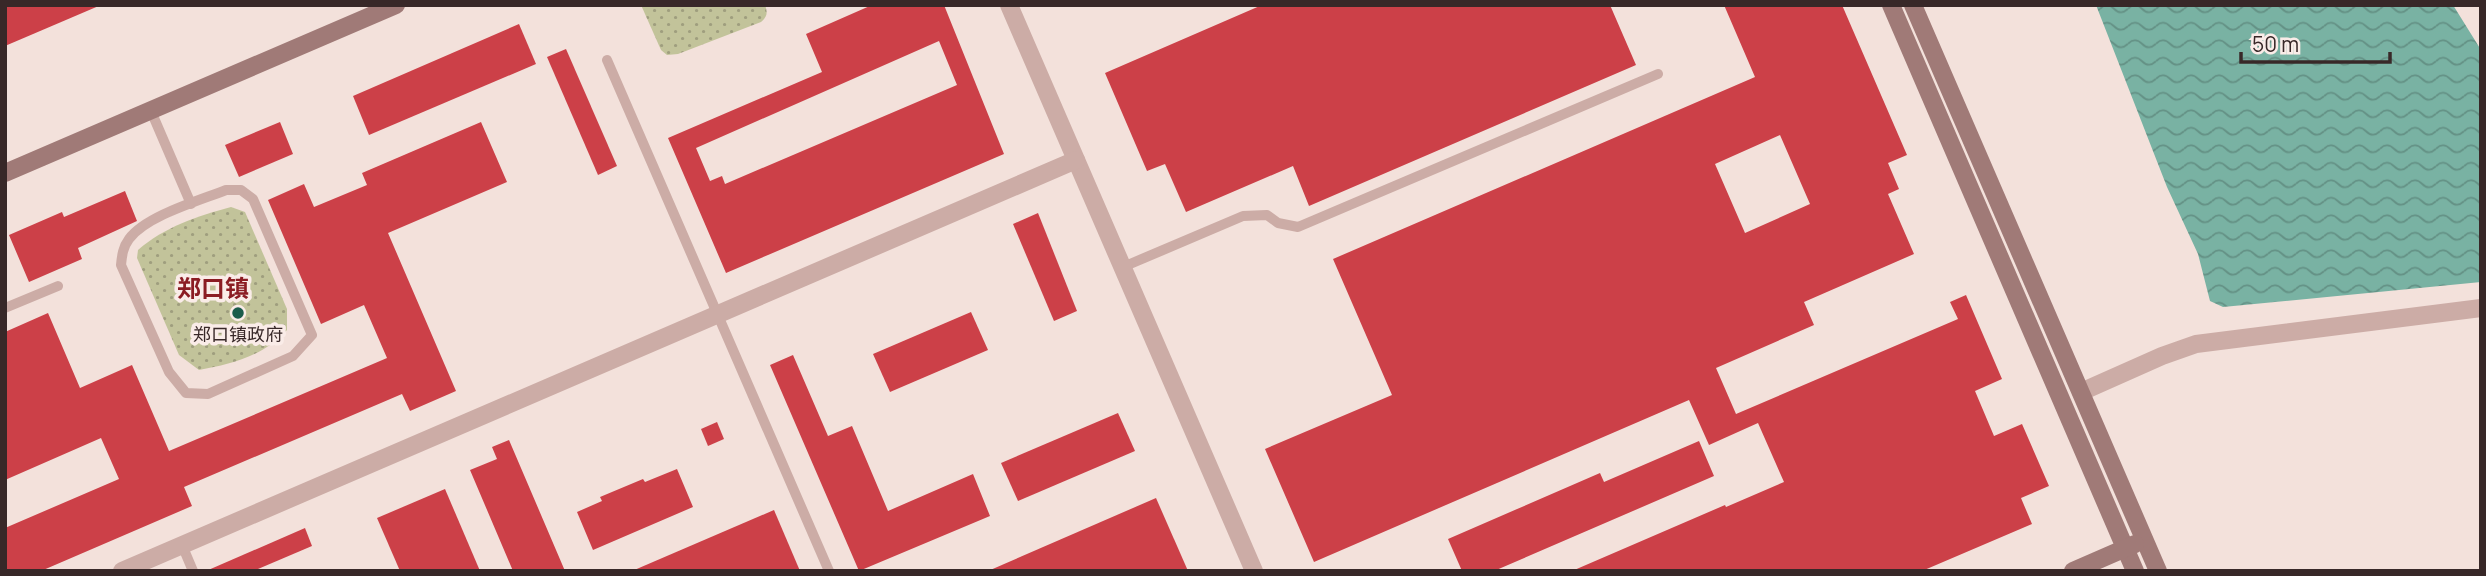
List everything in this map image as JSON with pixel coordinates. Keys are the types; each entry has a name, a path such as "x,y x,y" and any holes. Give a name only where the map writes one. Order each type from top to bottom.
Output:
{"main road":[{"path":"5,173 396,5"},
{"path":"1891,5 2135,571"},
{"path":"1913,5 2158,571"},
{"path":"2073,571 2144,540"}],"street":[{"path":"1009,5 1254,571"},
{"path":"122,571 1076,160"},
{"path":"2081,392 2196,344 2481,308"}],"lane":[{"path":"607,60 829,571"},
{"path":"1122,267 1243,215 1266,215 1278,223 1298,227 1658,74"},
{"path":"151,111 191,204"},
{"path":"226,190 241,190 253,199 313,335 293,356 208,394 186,393 169,372 121,265 122,250 138,229 191,204 226,190"},
{"path":"5,308 58,286"},
{"path":"182,545 193,571"}],"green space":[{"path":"641,5 765,5 767,13 761,22 678,54 667,55 661,50"},
{"path":"231,207 245,212 287,309 287,330 268,346 235,362 199,370 179,355 137,258 138,250 170,229 194,218"}],"water":[{"path":"2096,5 2453,5 2481,50 2481,282 2223,307 2210,301 2198,254 2167,187"}],"building":[{"path":"5,5 101,5 5,46"},
{"path":"872,5 944,5 1004,154 726,273 668,138 822,72 806,34","holes":["939,41 957,85 725,184 722,176 710,181 696,148"]},
{"path":"1262,5 1610,5 1636,65 1309,206 1293,166 1186,212 1165,164 1147,171 1105,73"},
{"path":"1724,5 1842,5 1907,155 1888,163 1899,189 1888,194 1914,254 1804,302 1814,325 1716,368 1736,414 1958,319 1950,302 1966,295 2002,379 1975,391 1994,436 2022,424 2049,486 2021,498 2032,524 1922,571 1572,571 1784,482 1758,423 1709,445 1689,400 1314,562 1265,449 1392,395 1333,259 1755,77","holes":["1780,135 1810,204 1745,233 1715,164"]},
{"path":"519,24 536,64 369,135 353,96"},
{"path":"566,49 617,166 598,175 547,57"},
{"path":"280,122 293,154 239,177 225,145"},
{"path":"481,122 507,182 388,233 456,391 410,411 402,394 184,487 192,506 41,571 5,571 5,528 119,479 101,438 5,480 5,332 48,313 80,388 132,365 169,451 387,358 364,305 321,324 268,200 304,184 314,207 367,185 362,173"},
{"path":"125,191 137,221 78,248 82,259 29,282 9,235 62,212 64,217"},
{"path":"1038,213 1077,311 1054,321 1013,224"},
{"path":"971,312 988,350 890,392 873,354"},
{"path":"793,355 828,436 852,426 888,511 973,474 990,516 859,571 770,365"},
{"path":"1118,413 1135,451 1018,501 1001,463"},
{"path":"717,422 724,439 708,446 701,429"},
{"path":"509,440 565,571 513,571 470,470 497,459 492,447"},
{"path":"1699,441 1714,476 1494,571 1462,571 1448,539 1600,473 1604,482"},
{"path":"677,469 693,507 593,550 577,512 602,501 600,497 643,479 645,482"},
{"path":"445,489 480,571 400,571 377,518"},
{"path":"1156,498 1188,571 988,571"},
{"path":"774,510 800,571 632,571"},
{"path":"305,528 312,546 258,569 206,571"}],"place":[{"name":"郑口镇政府","path":"238,313"}],"district":[{"name":"郑口镇","path":"213,289"}]}
